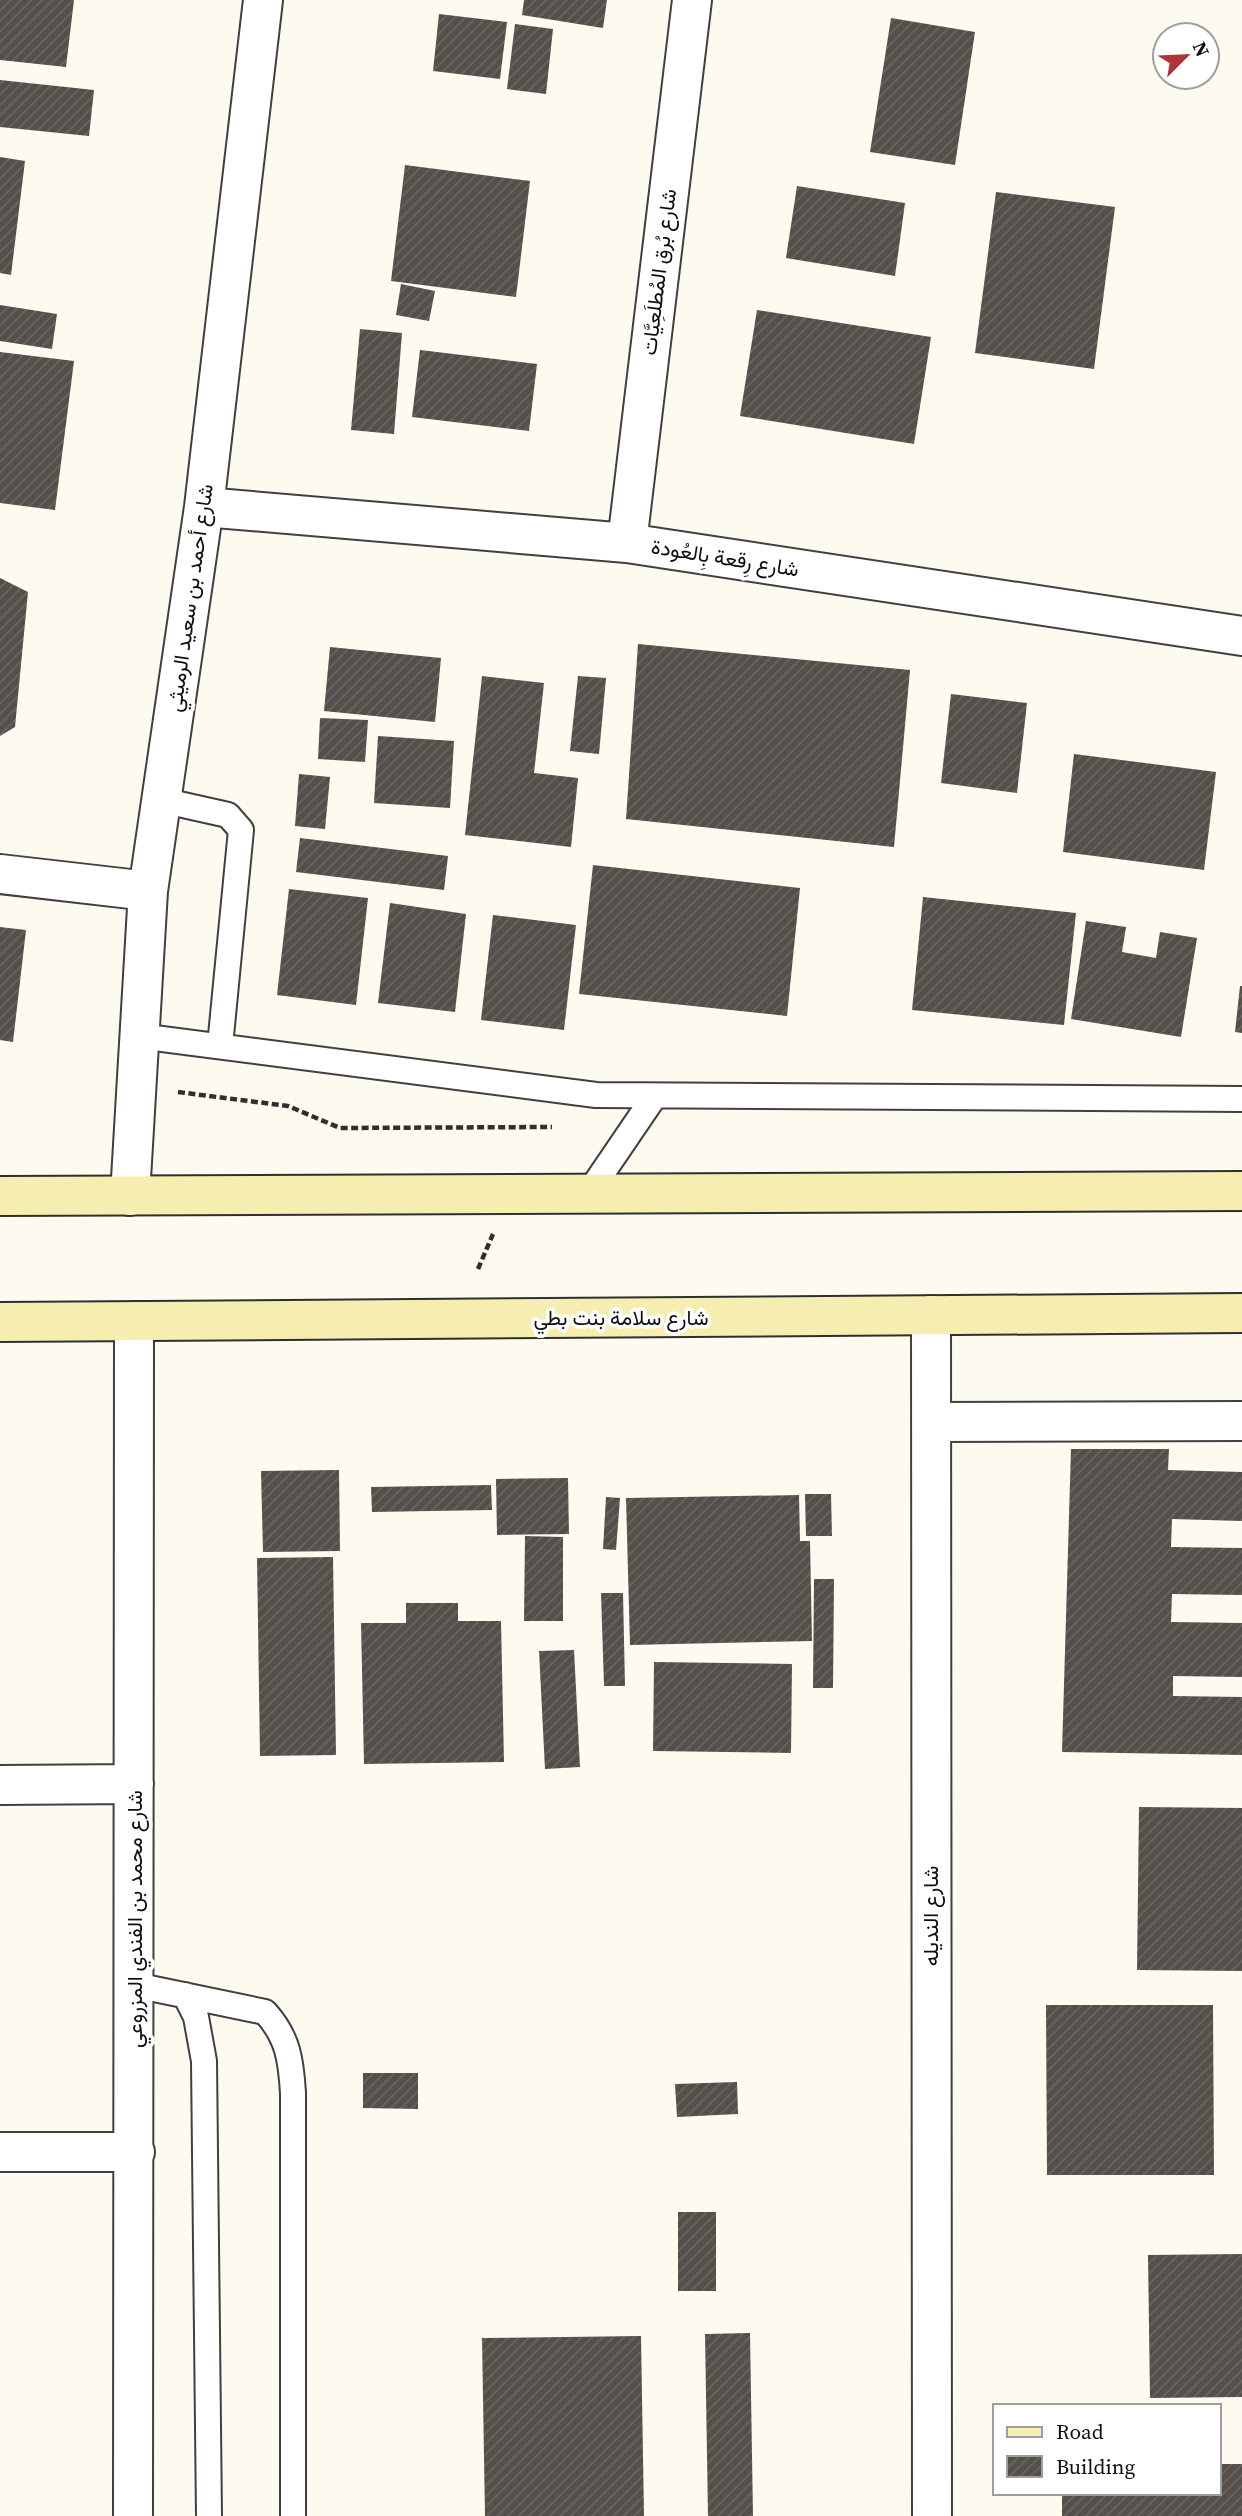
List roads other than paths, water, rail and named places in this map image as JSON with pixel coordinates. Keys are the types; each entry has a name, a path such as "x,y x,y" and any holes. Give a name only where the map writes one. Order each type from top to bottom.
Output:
{"main road":[{"path":"0,1196 1242,1191"},
{"name":"شارع سلامة بنت بطي","path":"0,1322 1242,1313"}],"street":[{"name":"شارع أحمد بن سعيد الرميثي","path":"130,1196 148,891 204,507 263,0"},
{"name":"شارع بُرق المُطلَعِيَّات","path":"627,543 692,0"},
{"name":"شارع رِقعة بِالعُودة","path":"204,507 627,543 1242,636"},
{"path":"0,874 148,891"},
{"name":"شارع النديله","path":"931,1315 932,2516"},
{"name":"شارع محمد بن الفندي المزروعي","path":"133,2516 134,1321"},
{"path":"931,1422 1242,1421"},
{"path":"0,1785 134,1784"},
{"path":"0,2152 135,2152"}],"lane":[{"path":"161,800 228,815 241,830 220,1046"},
{"path":"139,1036 554,1090 654,1097 1242,1099"},
{"path":"588,1194 654,1097"},
{"path":"135,1984 265,2012 284,2037 289,2052 293,2093 293,2516"},
{"path":"185,1995 196,2017 204,2061 209,2516"}]}
